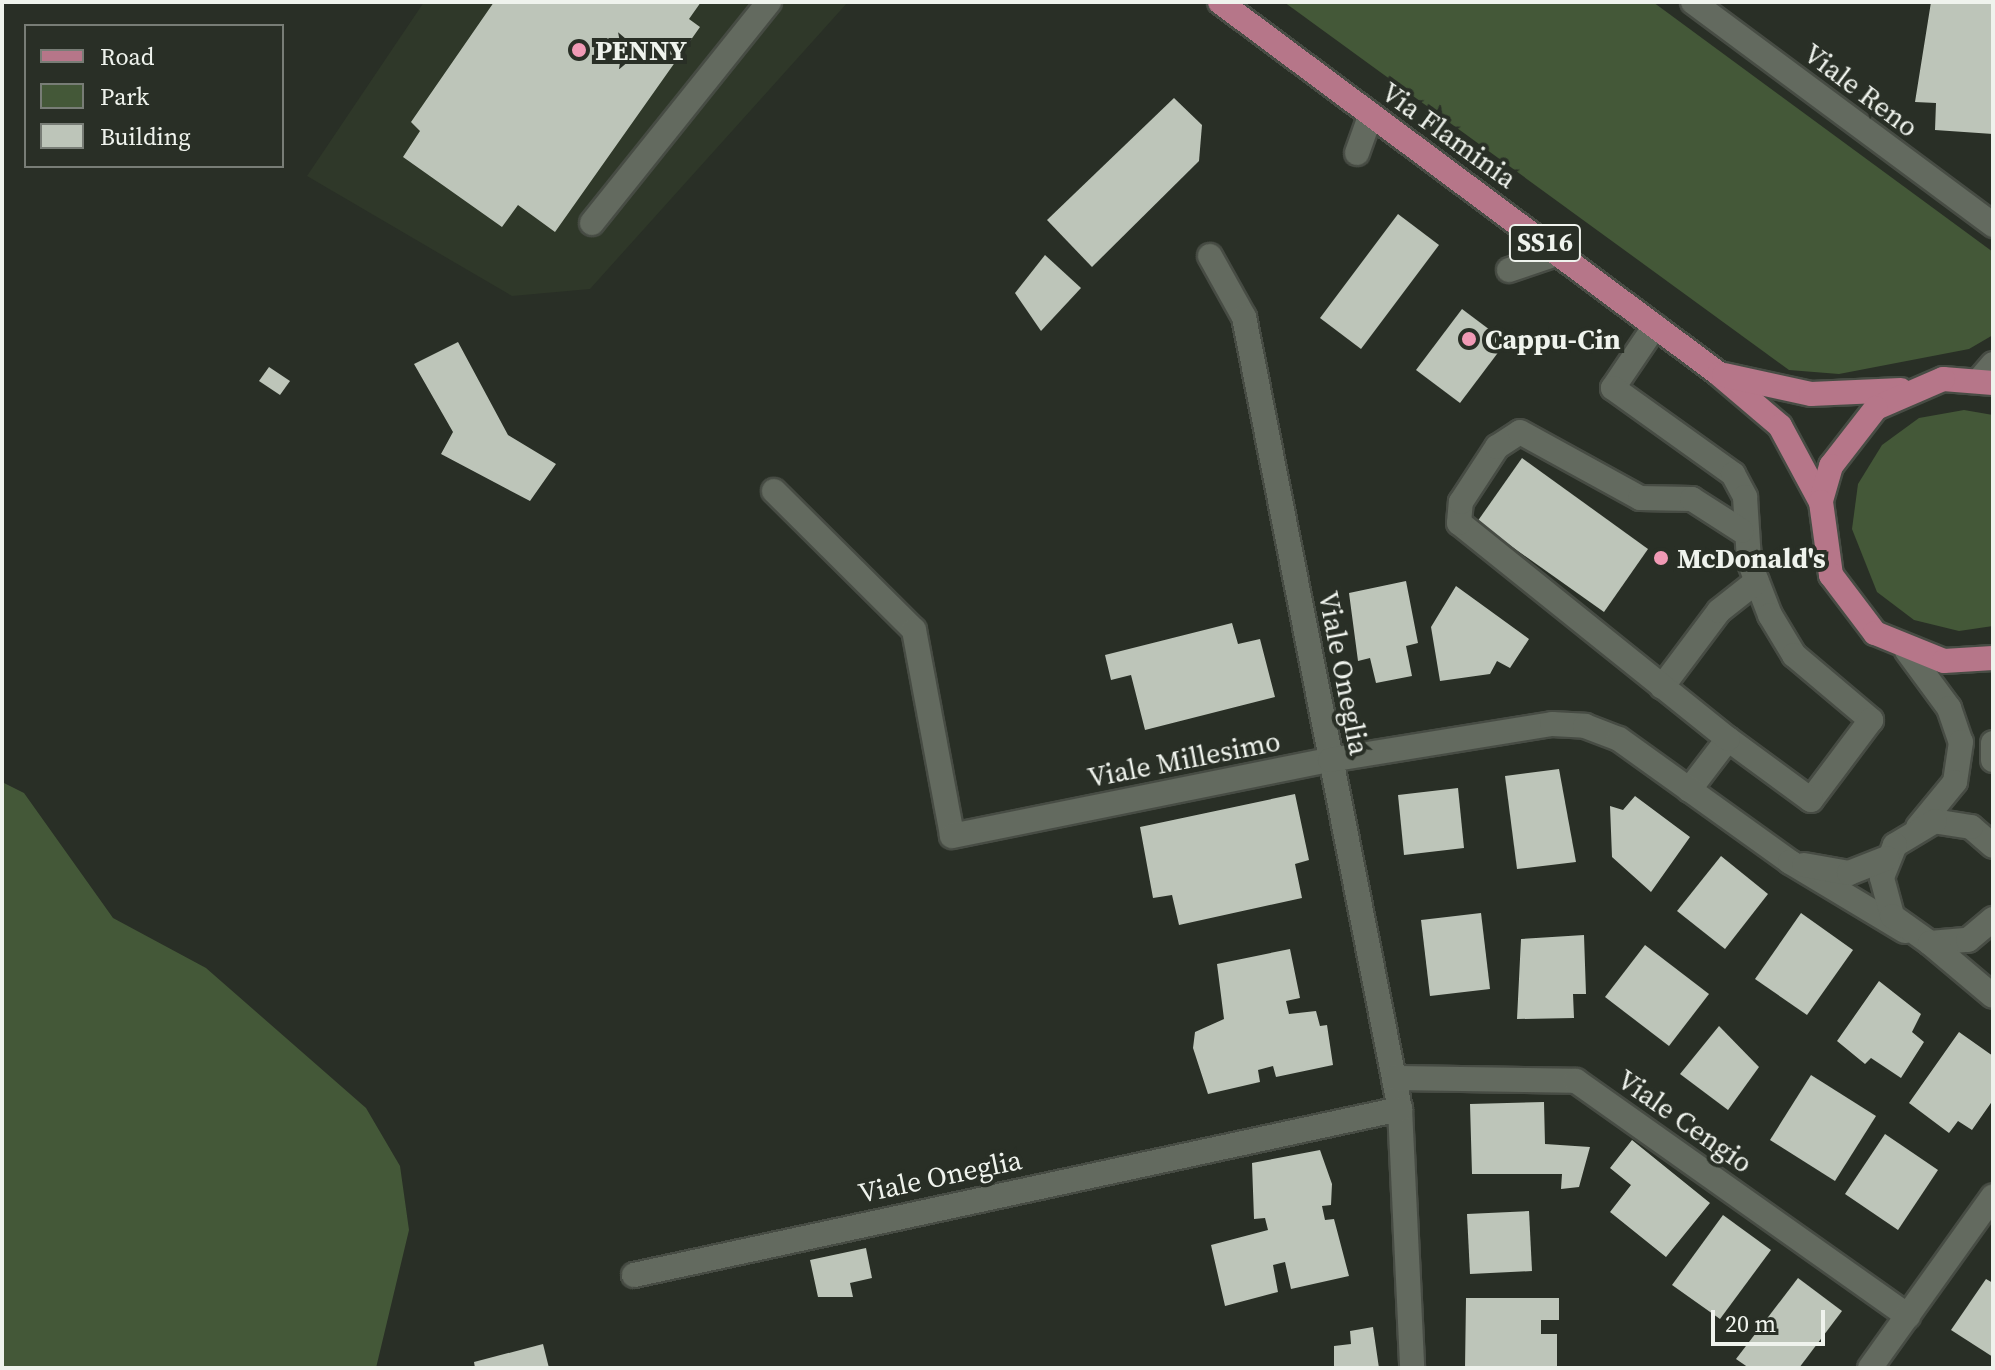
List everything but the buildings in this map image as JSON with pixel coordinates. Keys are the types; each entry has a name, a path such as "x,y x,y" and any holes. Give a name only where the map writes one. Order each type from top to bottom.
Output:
{"main road":[{"name":"Via Flaminia","path":"1220,2 1719,374 1780,426 1821,502"},
{"name":"Via Flaminia","path":"1719,374 1811,394 1908,389"},
{"name":"SS16","path":"1989,375 1908,389 1849,435 1821,502 1821,539 1843,597 1875,633 1907,651 1944,661 1993,658"}],"street":[{"path":"592,223 769,2"},
{"name":"Viale Reno","path":"1693,2 1993,225"},
{"path":"1357,153 1371,114"},
{"path":"1509,270 1559,253"},
{"name":"Viale Oneglia","path":"1210,256 1244,317 1400,1109 1412,1368"},
{"path":"1655,326 1613,388 1733,474 1745,497 1742,531 1757,581 1794,655 1871,720 1811,800 1728,739 1459,523 1461,502 1497,447 1520,432 1640,498 1692,499 1742,531"},
{"name":"Viale Millesimo","path":"774,491 914,630 952,836 1330,760 1552,724 1585,726 1619,739 1790,862 1930,943"},
{"path":"1662,687 1719,611 1757,581"},
{"path":"1905,931 1884,898 1887,858 1918,827 1955,782 1961,742 1949,708 1907,651"},
{"path":"1689,790 1728,739"},
{"path":"1993,743 1993,760"},
{"path":"1918,827 1954,822 1993,846"},
{"name":"Viale Millesimo","path":"1790,862 1849,873 1887,858"},
{"path":"1930,943 1968,940 1993,919"},
{"path":"1930,943 1993,996"},
{"name":"Viale Cengio","path":"1394,1078 1576,1081 1908,1316"},
{"name":"Viale Oneglia","path":"634,1275 1400,1109"},
{"path":"1870,1368 1993,1196"}],"shaded area":[{"path":"424,2 848,2 590,289 512,296 307,176"}],"green space":[{"path":"1284,2 1653,2 1993,252 1993,335 1969,349 1839,374 1789,370"},
{"path":"1964,410 1993,415 1993,626 1959,631 1914,620 1877,592 1852,529 1858,484 1882,445 1919,418"},
{"path":"2,782 24,793 113,918 206,968 366,1108 400,1166 409,1230 376,1368 2,1368"}],"place":[{"name":"PENNY","path":"579,50"},
{"name":"Cappu-Cin","path":"1469,339"},
{"name":"McDonald's","path":"1661,558"}]}
